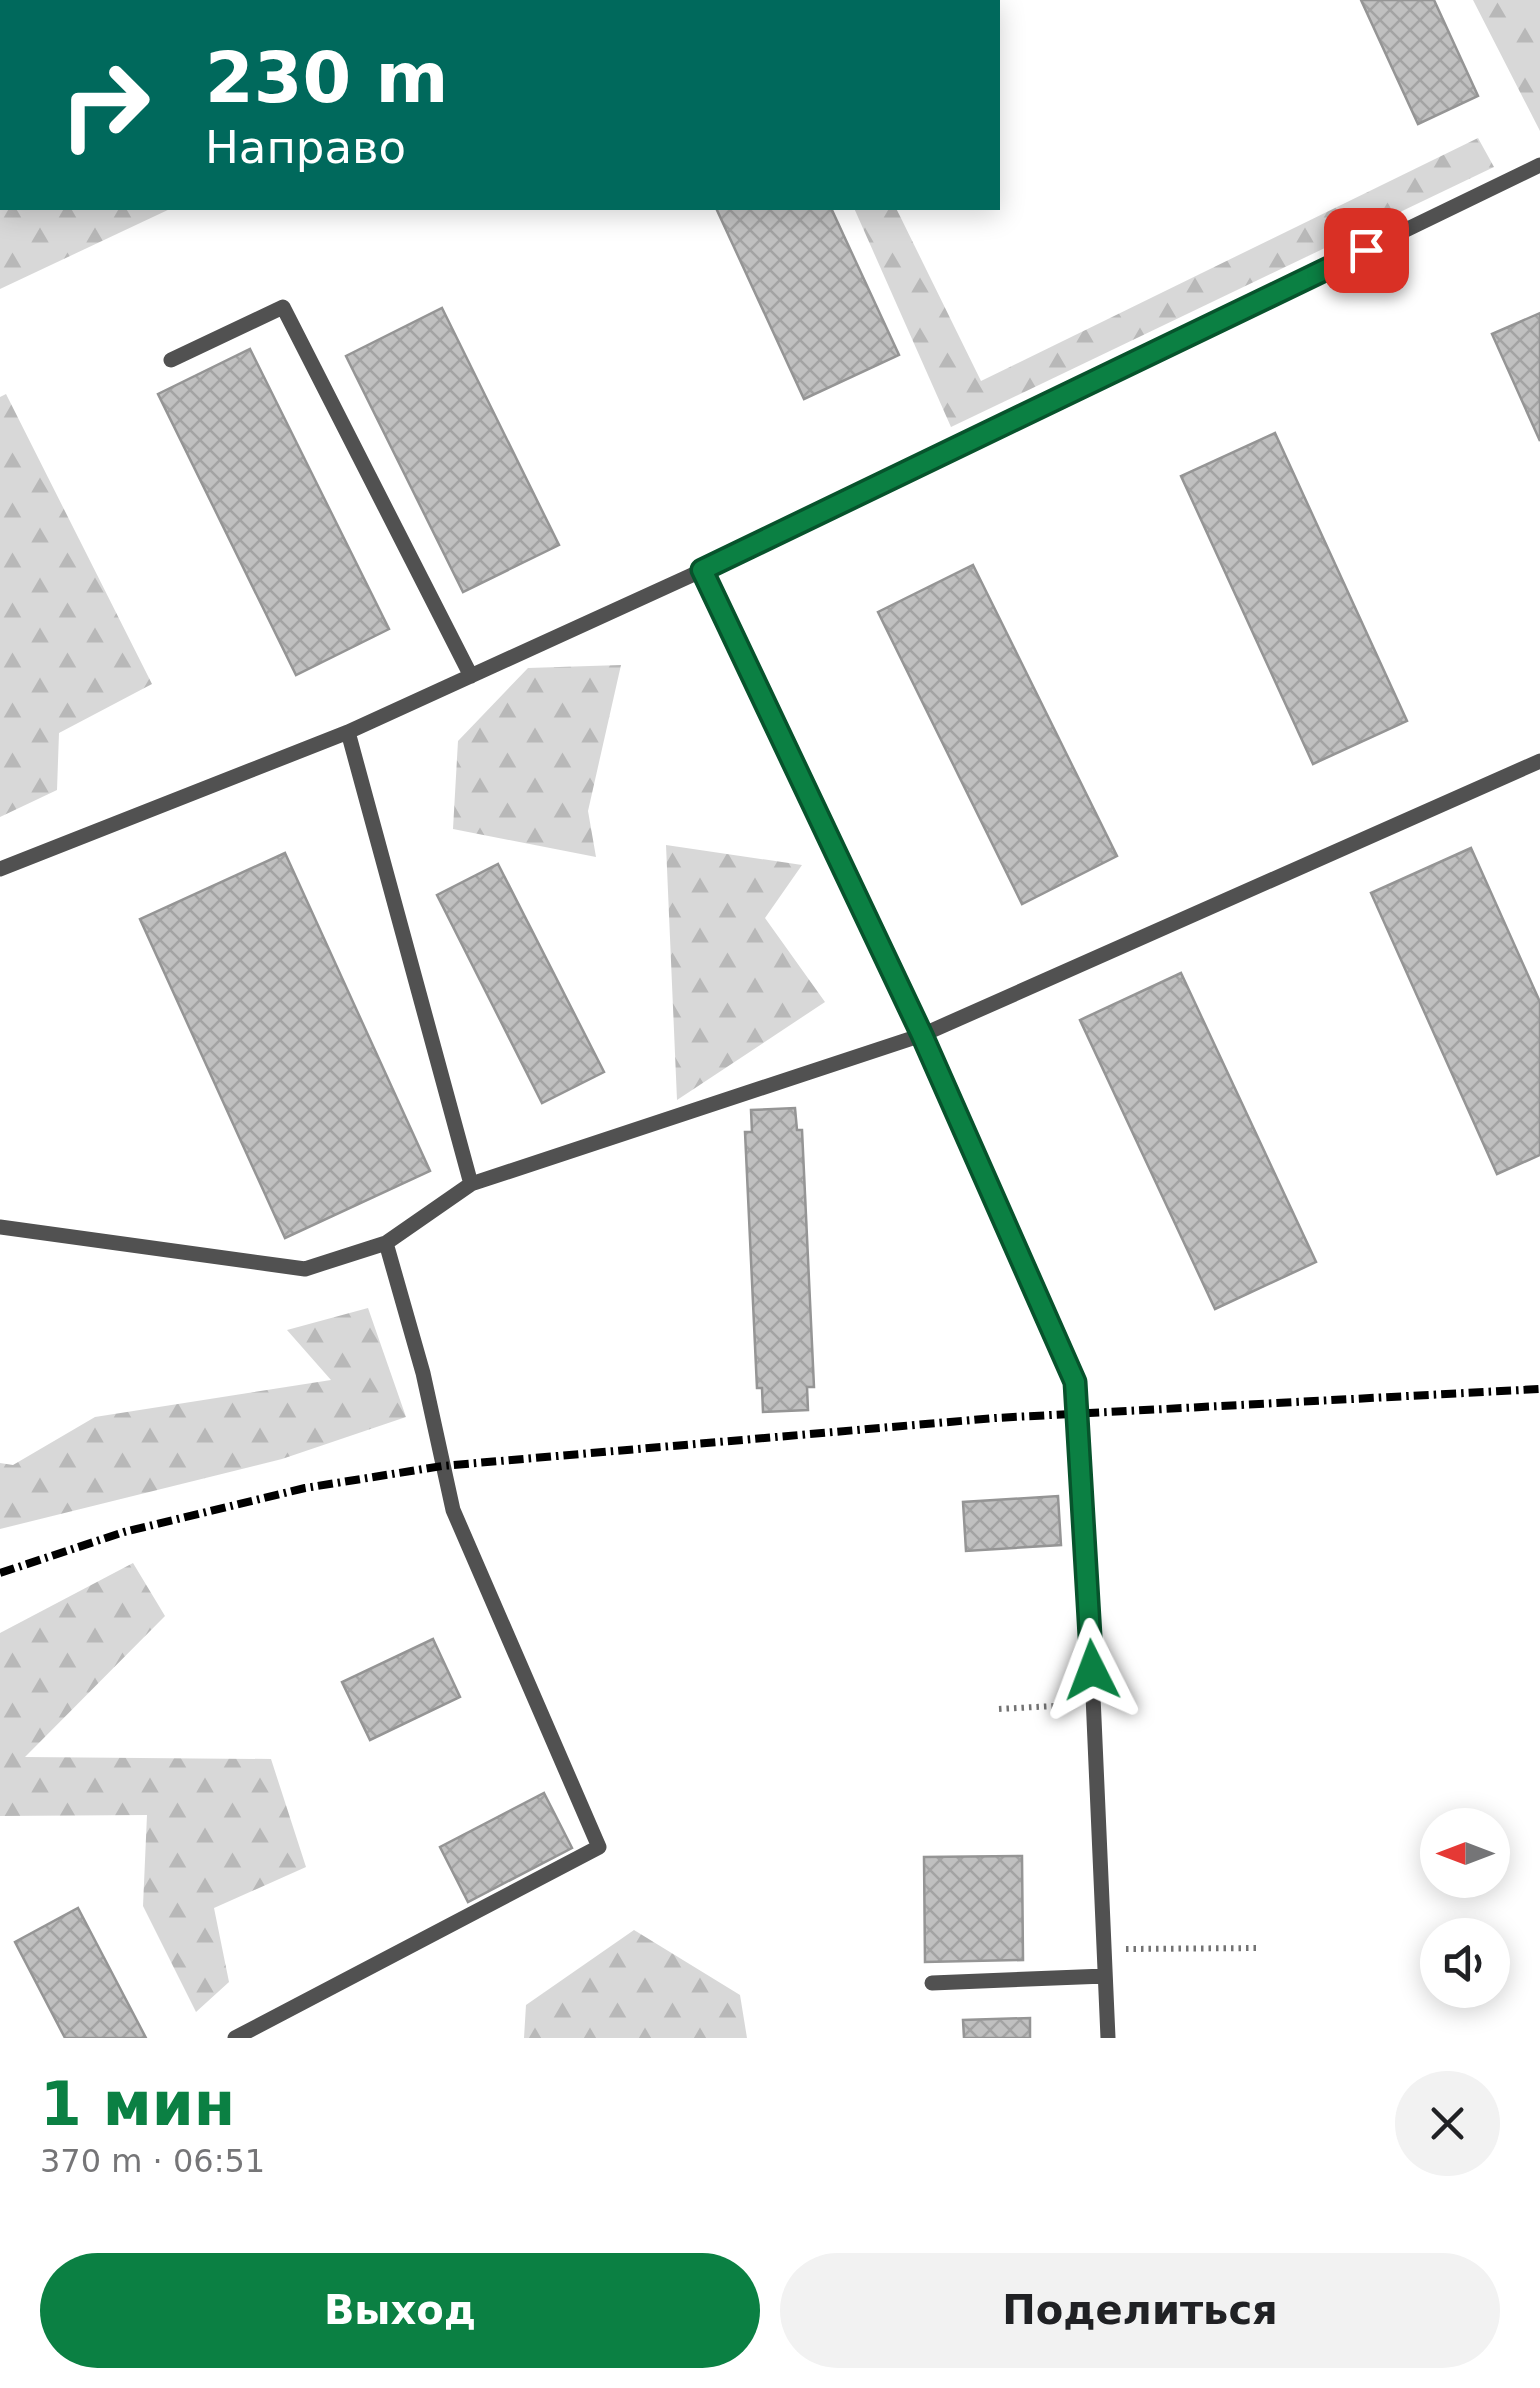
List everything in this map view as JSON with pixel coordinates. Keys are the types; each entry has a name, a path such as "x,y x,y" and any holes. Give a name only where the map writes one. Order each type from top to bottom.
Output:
{"lane":[{"path":"0,869 348,732 702,570 1540,165"},
{"path":"170,360 282,307 470,676"},
{"path":"702,570 922,1035 1075,1382 1108,2038"},
{"path":"348,732 471,1184"},
{"path":"0,1227 305,1269 386,1243 471,1184 922,1035 1540,760"},
{"path":"236,2038 599,1848 453,1510 423,1373 386,1243"},
{"path":"932,1984 1105,1976"}],"path":[{"path":"999,1708 1094,1704"},
{"path":"1104,1949 1258,1948"}],"green space":[{"path":"1473,0 1540,0 1540,131"},
{"path":"1478,138 1494,167 951,427 855,210 897,210 981,381"},
{"path":"0,210 168,210 0,289"},
{"path":"6,394 152,684 59,733 57,790 0,817 0,397"},
{"path":"621,665 588,811 596,857 453,829 458,741 528,668"},
{"path":"666,845 802,865 765,918 825,1002 677,1100"},
{"path":"368,1308 406,1417 282,1459 0,1529 0,1463 13,1465 95,1417 331,1380 287,1330"},
{"path":"133,1563 165,1616 25,1757 271,1759 306,1867 214,1908 229,1982 196,2012 143,1906 147,1815 0,1816 0,1633"},
{"path":"634,1930 740,1995 747,2038 524,2038 526,2005"}],"building":[{"path":"1361,0 1434,0 1478,96 1418,124"},
{"path":"717,210 832,210 899,355 804,399"},
{"path":"442,308 559,545 463,592 346,356"},
{"path":"1540,313 1540,441 1492,334"},
{"path":"250,349 389,629 296,675 158,394"},
{"path":"1275,433 1407,721 1313,764 1181,476"},
{"path":"973,565 1117,856 1022,904 878,612"},
{"path":"1471,848 1540,1002 1540,1155 1497,1174 1371,893"},
{"path":"285,853 430,1171 285,1238 140,919"},
{"path":"498,864 604,1072 542,1103 437,895"},
{"path":"1181,973 1316,1262 1215,1309 1080,1020"},
{"path":"795,1108 797,1130 802,1130 814,1387 807,1387 808,1410 763,1412 762,1388 757,1388 745,1132 752,1132 751,1110"},
{"path":"1058,1496 1061,1545 966,1551 963,1502"},
{"path":"433,1639 460,1697 370,1740 342,1682"},
{"path":"544,1793 572,1848 468,1902 440,1847"},
{"path":"1022,1856 1023,1960 925,1962 924,1857"},
{"path":"78,1908 146,2038 65,2038 15,1942"},
{"path":"1030,2018 1030,2038 964,2038 963,2020"}],"railway":[{"path":"0,1573 124,1532 305,1488 442,1466 995,1418 1540,1389"}],"route":[{"path":"1092,1670 1075,1382 922,1035 702,570 1366,250"}]}
